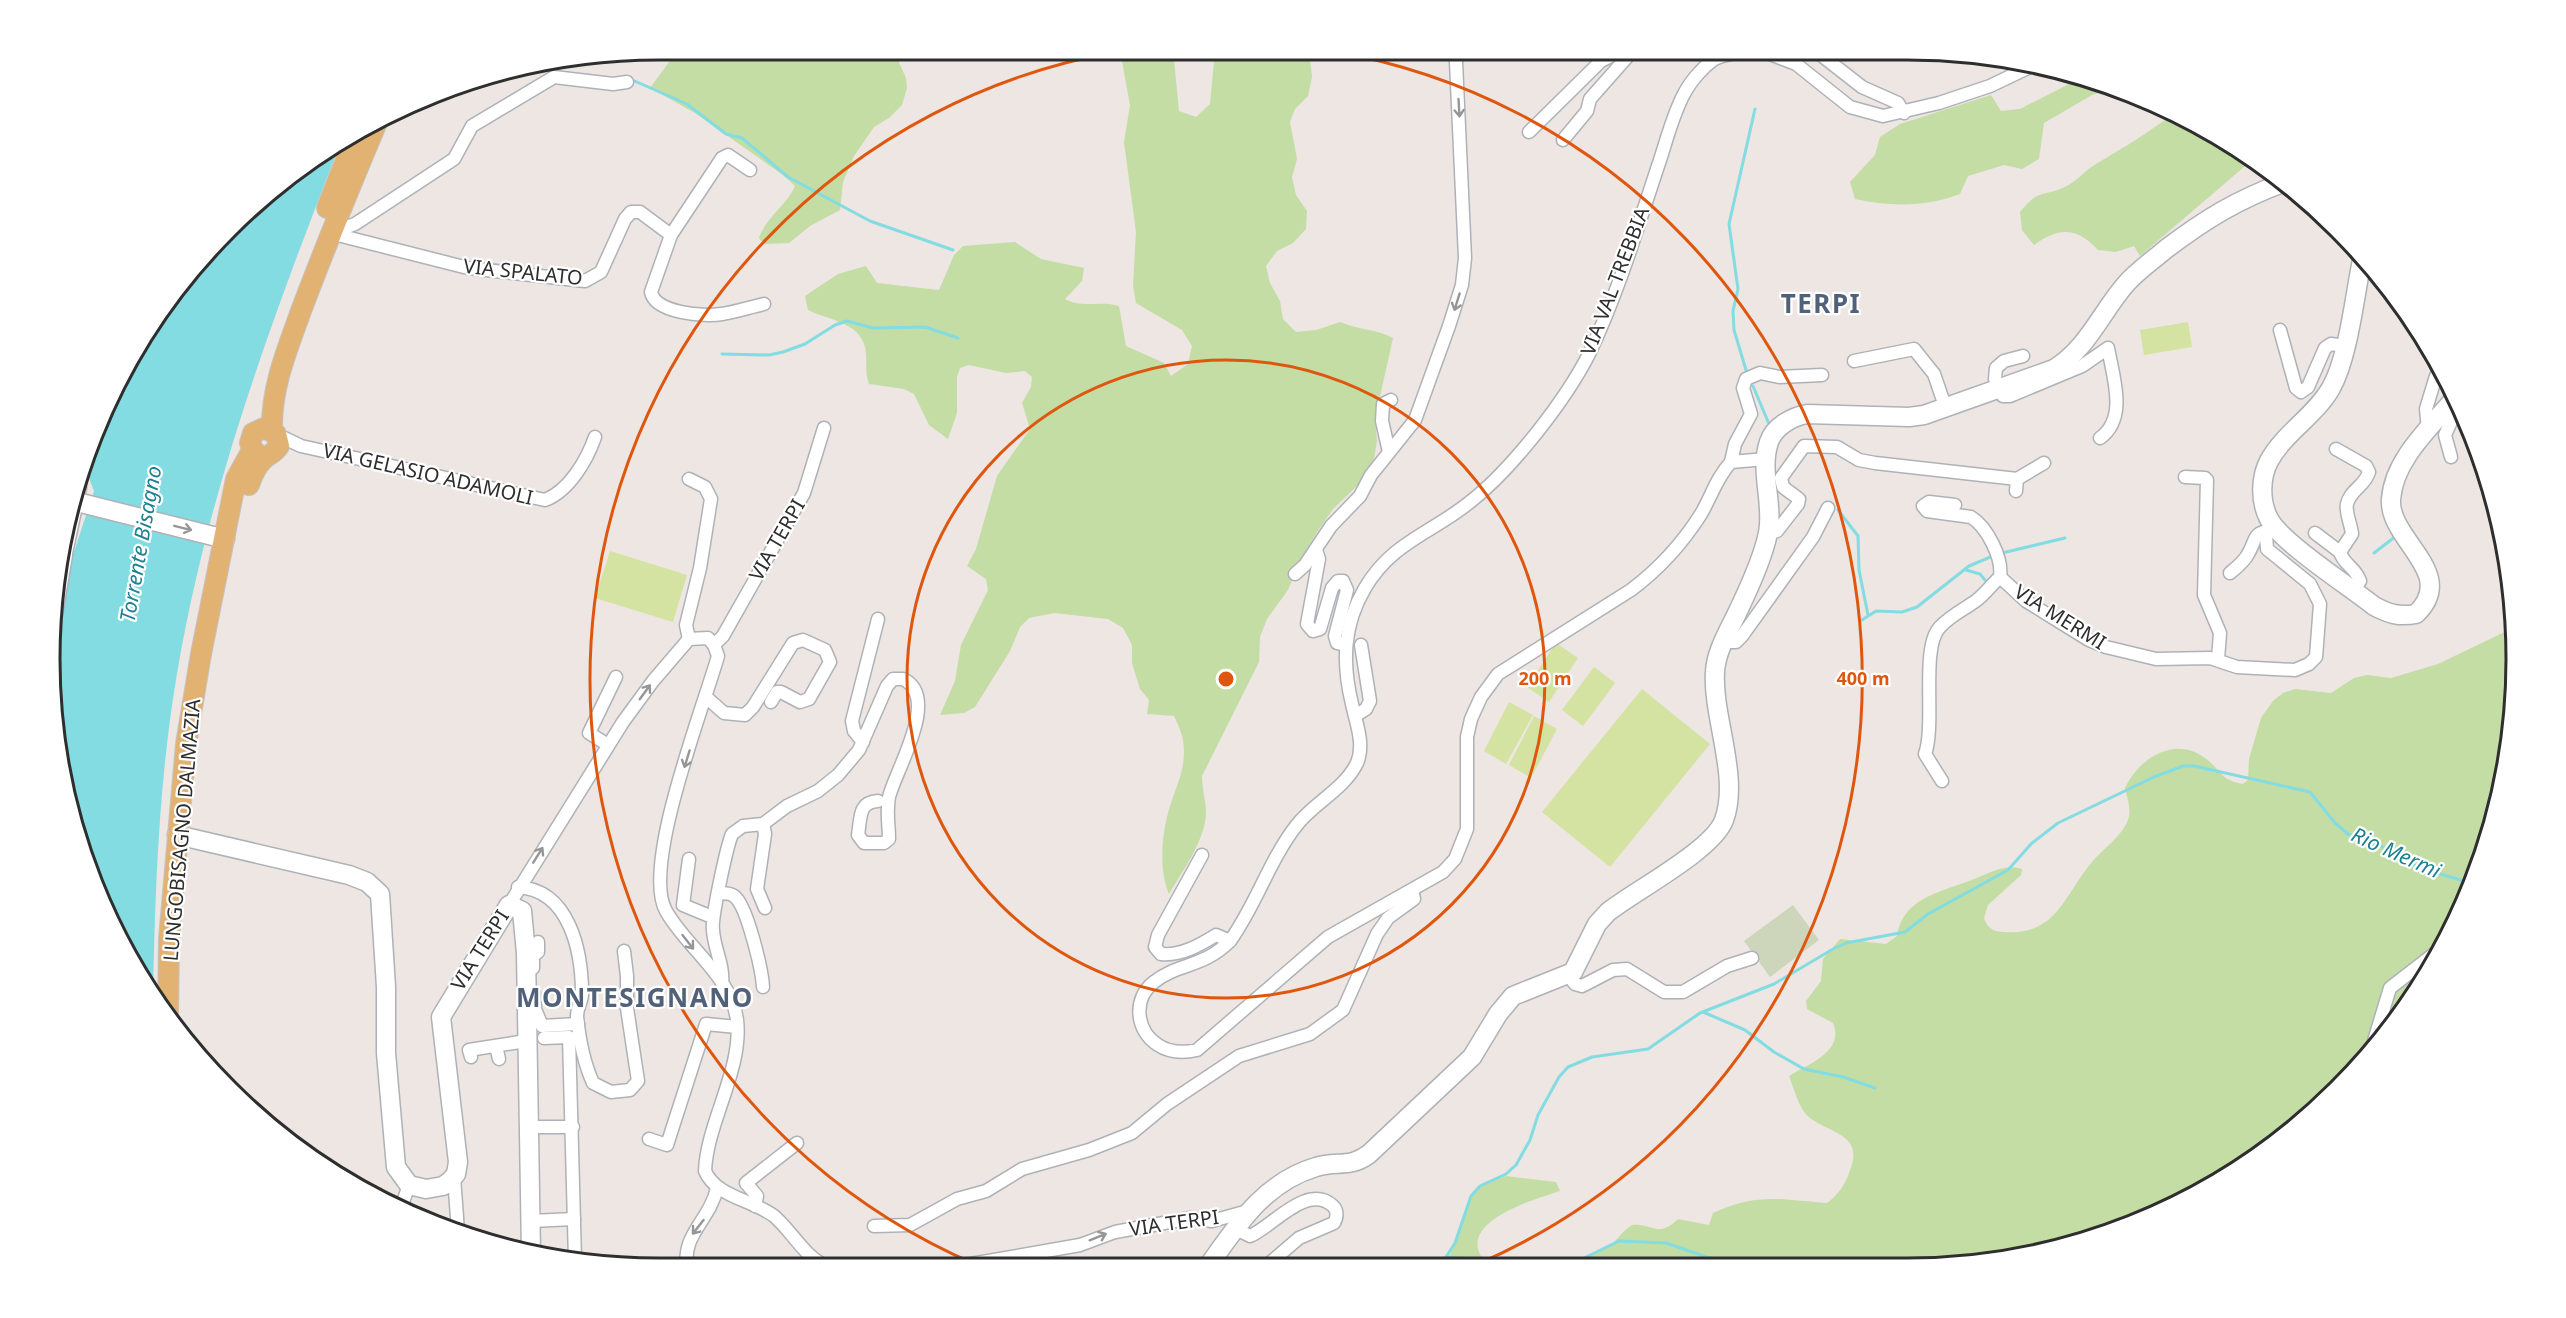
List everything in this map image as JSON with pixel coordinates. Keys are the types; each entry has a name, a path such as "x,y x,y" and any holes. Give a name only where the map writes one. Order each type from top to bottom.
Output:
{"main road":[{"path":"270,431 275,388 330,233 372,133"},
{"path":"217,537 238,524 252,474 264,454 279,444 270,431 262,398 306,260 352,145"},
{"path":"264,454 250,439 270,431"},
{"name":"LUNGOBISAGNO DALMAZIA","path":"168,1002 169,939 177,835 188,733 217,537"}],"street":[{"path":"1295,574 1316,550 1331,526 1360,496 1371,475 1408,430 1425,397 1464,272 1456,60"},
{"path":"1529,132 1603,60"},
{"path":"1563,140 1587,111 1590,99 1624,60"},
{"name":"VIA VAL TREBBIA","path":"1230,941 1296,825 1344,780 1357,763 1360,745 1346,676 1345,645 1354,609 1364,588 1384,560 1408,540 1470,502 1497,477 1566,394 1589,353 1613,298 1684,93 1714,60"},
{"path":"1786,60 1796,64 1850,106 1883,116 1904,113 1990,86 2021,71"},
{"path":"1828,60 1862,87 1898,103 1904,113"},
{"path":"330,233 355,224 454,159 472,126 554,77 613,84 627,82"},
{"path":"750,170 728,155 722,158 671,235 651,288 655,302 688,313 721,315 764,304"},
{"path":"1215,1258 1261,1196 1309,1169 1323,1164 1348,1164 1359,1161 1472,1057 1497,1014 1513,996 1568,975 1577,967 1600,920 1626,898 1710,841 1724,822 1728,801 1727,779 1714,671 1723,642 1740,607 1768,534 1766,459 1772,435 1797,416 1818,414 1909,417 1946,409 2054,369 2068,360 2139,270 2215,213 2275,187"},
{"name":"VIA SPALATO","path":"330,233 424,259 468,268 585,281 601,272 625,219 631,212 640,212 671,235"},
{"path":"2360,268 2344,346 2331,389 2268,462 2264,475 2263,499 2272,530 2374,606 2391,615 2403,617 2416,615 2429,597 2428,576 2393,513 2391,501 2397,474 2428,429 2449,405"},
{"path":"2280,330 2296,388 2301,392 2307,390 2325,348 2331,344 2344,346"},
{"path":"2023,356 2004,361 1996,368 1995,379 2003,396 2010,396 2082,366 2108,348 2116,413 2113,427 2100,438"},
{"path":"1854,361 1914,349 1934,374 1946,409"},
{"path":"1202,855 1158,935 1155,947 1161,954 1171,954 1203,944 1216,935 1230,941 1204,962 1152,983 1140,1002 1141,1028 1151,1041 1165,1050 1184,1052 1197,1050 1328,937 1443,872 1455,859 1465,841 1468,817 1467,737 1471,719 1498,674 1602,610 1652,574 1675,549 1701,514 1731,462 1735,444 1748,424 1751,414 1743,388 1746,379 1760,373 1779,377 1822,375"},
{"path":"2428,429 2426,409 2435,378"},
{"path":"1389,452 1382,421 1383,404 1391,400"},
{"path":"2451,458 2445,435 2454,416"},
{"name":"VIA TERPI","path":"714,645 723,636 804,493 824,428"},
{"name":"VIA GELASIO ADAMOLI","path":"270,431 301,446 545,500 553,497 574,476 589,454 595,437"},
{"name":"VIA GELASIO ADAMOLI","path":"264,454 301,446"},
{"path":"1768,534 1777,531 1798,504 1799,499 1783,487 1781,478 1804,446 1837,447 1864,461 2016,485 2044,463"},
{"path":"2337,449 2366,466 2369,472 2364,484 2346,504 2352,534 2340,552"},
{"path":"1731,462 1766,459"},
{"path":"2184,477 2207,480 2204,595 2220,633 2218,659"},
{"path":"689,479 705,487 711,499 700,568 686,625 689,639 702,636 714,645 718,656 665,830 659,861 659,888 664,908 672,921 732,999 737,1027 737,1043 705,1163 708,1179 717,1188 773,1216 813,1258"},
{"path":"1955,505 1929,502 1923,506 1927,511 1971,517 1979,524 1992,545 2000,573"},
{"path":"80,503 217,537"},
{"path":"1723,642 1736,642 1742,636 1813,537 1828,508"},
{"path":"2230,573 2249,554 2257,534 2272,530"},
{"name":"VIA MERMI","path":"1942,781 1925,754 1930,728 1931,659 1935,634 1939,627 1960,609 1977,600 2000,573 2026,601 2089,640 2106,647 2156,659 2193,657 2218,659 2237,667 2295,670 2309,664 2316,657 2320,613 2318,598 2310,584 2268,552 2265,540 2272,530"},
{"path":"2315,533 2340,552 2342,559 2359,576 2360,580 2354,590"},
{"path":"1316,550 1319,559 1307,624 1313,631 1320,629 1332,588 1338,581 1343,581 1347,590 1335,638 1337,643 1345,645"},
{"path":"864,742 854,731 852,721 878,619"},
{"name":"VIA TERPI","path":"457,1223 454,1177 458,1162 441,1017 446,1004 494,931 518,887 608,746 653,681 689,639"},
{"path":"706,697 724,713 745,715 753,707 793,643 803,640 825,650 830,662 809,699 800,702 777,692 771,702"},
{"path":"1355,716 1366,709 1369,693 1361,645"},
{"path":"608,746 589,733 616,677"},
{"path":"722,984 724,969 713,936 712,917 720,893 732,834 743,826 763,824 787,806 826,786 856,755 864,742 887,686 893,679 907,681 917,694 918,715 888,800 889,839 884,843 864,843 858,835 864,806 868,801 878,801"},
{"path":"763,824 765,834 757,889 765,908"},
{"path":"177,835 349,875 367,882 380,894 386,987 386,1053 394,1160 398,1173 409,1185 417,1189 435,1188 454,1177"},
{"path":"689,859 683,905 712,917"},
{"path":"518,887 549,897 566,915 575,942 582,1000 578,1007 578,1024 593,1083 615,1093 633,1089 638,1079 627,1008 624,951"},
{"path":"873,1226 910,1225 957,1199 986,1191 1022,1169 1089,1150 1132,1133 1167,1104 1239,1056 1310,1034 1343,1010 1377,934 1388,918 1414,899 1412,890"},
{"path":"720,893 735,896 739,901 756,946 764,987"},
{"path":"509,905 523,914 531,941 535,1040 528,1127 531,1244"},
{"path":"494,931 510,930 531,941 538,952 533,956 534,994 541,1025 547,1028 578,1024"},
{"path":"1568,975 1575,984 1582,986 1613,970 1627,969 1664,992 1674,993 1694,987 1727,966 1752,958"},
{"path":"2377,1029 2390,988 2424,962"},
{"path":"582,1000 595,999"},
{"path":"650,1139 667,1145 706,1024 737,1027"},
{"path":"471,1057 469,1050 497,1052 535,1040 569,1037 575,1252"},
{"path":"528,1127 573,1126"},
{"path":"755,1206 757,1196 746,1183 797,1143"},
{"path":"404,1200 409,1185"},
{"path":"687,1258 688,1244 713,1206 717,1188"},
{"path":"1236,1229 1250,1236 1294,1205 1323,1201 1333,1206 1337,1215 1334,1223 1299,1238 1276,1258"},
{"name":"VIA TERPI","path":"1006,1258 1080,1245 1104,1234 1191,1218 1212,1221 1248,1211"},
{"path":"531,1221 574,1219"}],"green space":[{"path":"671,60 898,60 906,78 907,88 902,105 889,118 874,127 854,156 843,182 840,210 810,226 789,243 764,244 759,238 762,231 795,186 783,175 695,113 650,88"},
{"path":"1122,60 1174,60 1179,111 1196,117 1210,104 1214,60 1310,60 1312,77 1308,96 1295,109 1290,122 1297,159 1292,177 1296,195 1307,211 1306,229 1293,243 1277,251 1266,266 1270,283 1280,301 1283,319 1296,332 1316,330 1340,322 1393,338 1375,419 1377,441 1374,459 1359,484 1333,509 1317,532 1301,559 1288,590 1267,619 1260,637 1259,662 1202,776 1206,813 1202,834 1169,894 1163,873 1163,839 1167,816 1183,766 1183,742 1174,716 1147,714 1149,700 1140,689 1132,663 1132,645 1123,628 1108,619 1054,613 1029,618 1020,627 1010,651 975,707 964,713 940,715 955,681 961,645 988,590 986,579 967,566 976,549 997,476 1030,429 1022,403 1031,387 1032,377 1025,371 1006,373 969,365 960,368 957,377 957,413 948,439 929,425 914,394 904,389 869,384 866,352 862,339 850,327 808,310 805,296 838,274 866,266 877,283 939,290 954,255 963,246 1015,242 1041,259 1084,268 1082,281 1065,299 1085,304 1119,306 1126,346 1164,363 1171,376 1188,364 1192,346 1182,330 1136,303 1133,286 1136,232 1124,142 1130,105"},
{"path":"2069,84 2100,92 2044,123 2039,159 2022,169 2004,165 1968,176 1960,194 1934,201 1895,204 1855,199 1850,182 1875,155 1880,137 1900,124 1991,95 2001,111 2020,109"},
{"path":"2166,119 2207,140 2246,166 2140,256 2134,246 2116,252 2098,250 2083,237 2068,232 2052,235 2034,245 2022,230 2020,212 2032,199 2071,184 2092,166"},
{"path":"2188,322 2192,347 2144,355 2140,330"},
{"path":"610,551 687,575 673,622 595,598"},
{"path":"2505,632 2505,698 2501,737 2486,814 2460,888 2426,958 2382,1024 2331,1083 2272,1134 2240,1157 2172,1196 2100,1226 2062,1238 1985,1253 1907,1258 1584,1258 1611,1245 1632,1225 1660,1229 1671,1225 1678,1219 1709,1225 1713,1213 1743,1202 1782,1199 1827,1203 1837,1194 1843,1186 1853,1160 1850,1143 1806,1114 1789,1076 1823,1056 1834,1041 1833,1023 1807,1009 1806,1001 1821,981 1823,959 1840,939 1886,944 1897,936 1900,923 1914,905 1935,893 1995,870 2008,868 2022,869 2021,875 1988,905 1985,921 1991,929 2000,932 2022,931 2036,927 2057,911 2092,862 2125,826 2130,812 2125,788 2139,767 2149,759 2170,749 2194,751 2211,762 2229,780 2243,784 2248,780 2249,759 2261,718 2273,701 2283,693 2295,689 2331,693 2354,678 2367,675 2391,678 2438,664"},
{"path":"1556,643 1578,658 1549,702 1527,687"},
{"path":"1594,667 1615,683 1583,726 1562,710"},
{"path":"1642,689 1710,744 1610,867 1542,812"},
{"path":"1509,702 1533,715 1506,764 1484,751"},
{"path":"1534,716 1557,729 1531,778 1509,765"},
{"path":"1793,905 1819,940 1770,977 1744,941"},
{"path":"1506,1176 1556,1182 1560,1191 1515,1208 1486,1226 1479,1237 1479,1250 1484,1258 1448,1258 1473,1194 1479,1186"}],"water":[{"name":"Torrente Bisagno","path":"336,155 290,276 242,414 220,485 186,627 173,699 164,774 156,886 153,980 122,924 92,852 80,814 65,737 61,698 61,625 69,567 94,491 89,478 106,430 140,359 184,294 235,235 294,184"}],"waterway":[{"path":"630,79 687,104 726,134 742,138 788,177 870,221 953,250"},
{"path":"1746,370 1734,330 1733,311 1738,289 1729,224 1755,109"},
{"path":"722,354 769,355 783,352 805,344 835,325 847,321 873,328 925,327 958,338"},
{"path":"1753,386 1769,424"},
{"path":"1838,510 1858,536 1859,570 1868,615"},
{"path":"2374,553 2396,536"},
{"path":"2002,553 2065,538"},
{"path":"1862,620 1876,611 1902,612 1917,607 1969,566 1995,555"},
{"path":"1966,570 1980,574 1985,580"},
{"name":"Rio Mermi","path":"1445,1258 1455,1243 1471,1196 1480,1186 1506,1174 1516,1165 1530,1140 1538,1115 1559,1077 1568,1067 1592,1057 1648,1049 1700,1013 1774,984 1846,943 1905,932 1928,914 2008,870 2031,844 2058,823 2154,777 2183,766 2194,766 2310,792 2335,823 2348,834 2385,848 2399,858 2423,869 2463,881"},
{"path":"1703,1012 1745,1030 1774,1052 1804,1069 1843,1077 1875,1088"},
{"path":"1584,1258 1619,1241 1666,1243 1710,1258"},
{"path":"1446,1257 1459,1258"}],"district":[{"name":"TERPI","path":"1821,304"},
{"name":"MONTESIGNANO","path":"635,998"}]}
